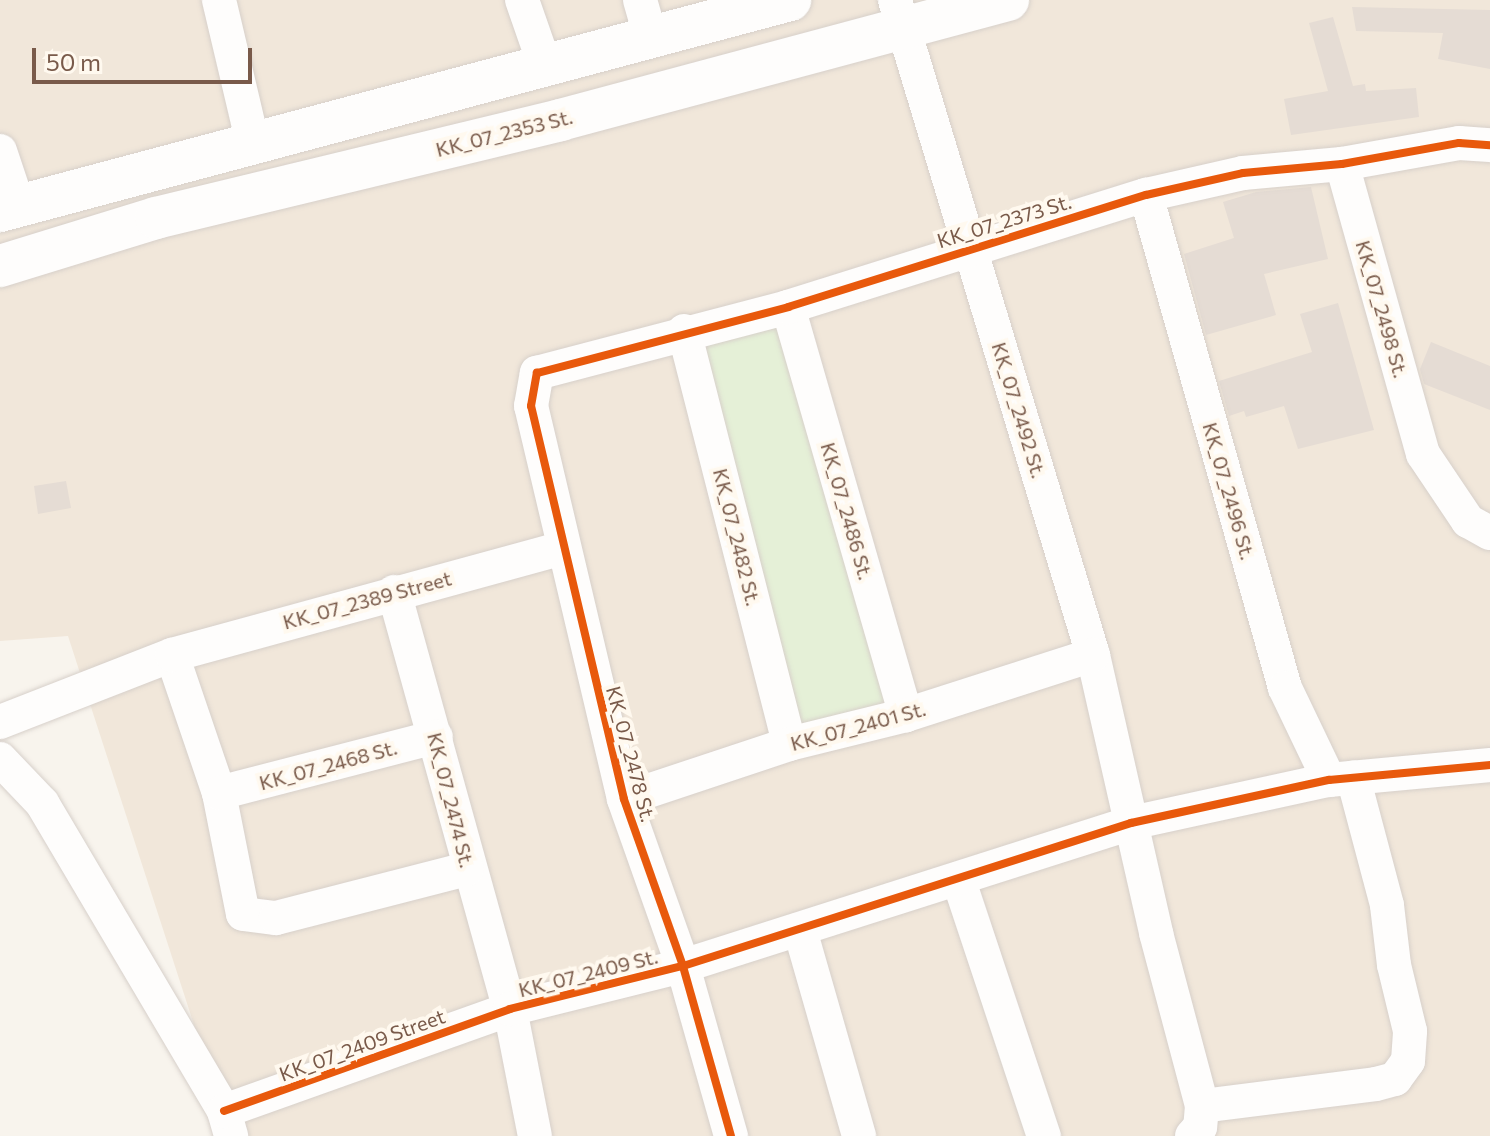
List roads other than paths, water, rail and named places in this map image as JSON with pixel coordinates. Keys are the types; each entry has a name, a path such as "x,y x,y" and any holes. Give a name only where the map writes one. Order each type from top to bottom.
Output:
{"street":[{"path":"219,0 253,144"},
{"path":"522,0 546,69"},
{"name":"KK_07_2353 St.","path":"0,266 156,218 900,15 1008,0"},
{"path":"0,151 9,208 546,69 646,19 768,3"},
{"name":"KK_07_2492 St.","path":"900,15 1093,655 1197,1121"},
{"name":"KK_07_2373 St.","path":"537,373 684,331 788,307 1146,195 1243,173 1342,164 1459,143 1490,145"},
{"name":"KK_07_2498 St.","path":"1342,164 1423,454 1468,521 1490,533"},
{"name":"KK_07_2496 St.","path":"1146,195 1285,688 1341,778 1387,905 1394,965 1410,1031 1408,1061 1395,1079 1197,1121"},
{"name":"KK_07_2486 St.","path":"788,307 906,715"},
{"name":"KK_07_2482 St.","path":"684,331 789,744"},
{"name":"KK_07_2478 St.","path":"537,373 531,406 562,548 624,799 683,966 731,1136"},
{"name":"KK_07_2389 Street","path":"0,722 172,655 562,548"},
{"name":"KK_07_2474 St.","path":"394,592 436,737 467,869 510,1009 535,1136"},
{"path":"172,655 219,793 243,914 276,918 467,869"},
{"name":"KK_07_2401 St.","path":"624,799 789,744 906,715 1093,655"},
{"name":"KK_07_2468 St.","path":"219,793 436,737"},
{"path":"0,759 42,803 228,1124"},
{"path":"1341,778 1490,765"},
{"name":"KK_07_2409 St.","path":"510,1009 683,966 959,881 1131,823 1341,778"},
{"path":"959,881 1044,1136"},
{"path":"800,930 859,1136"},
{"name":"KK_07_2409 Street","path":"228,1124 510,1009"}]}
